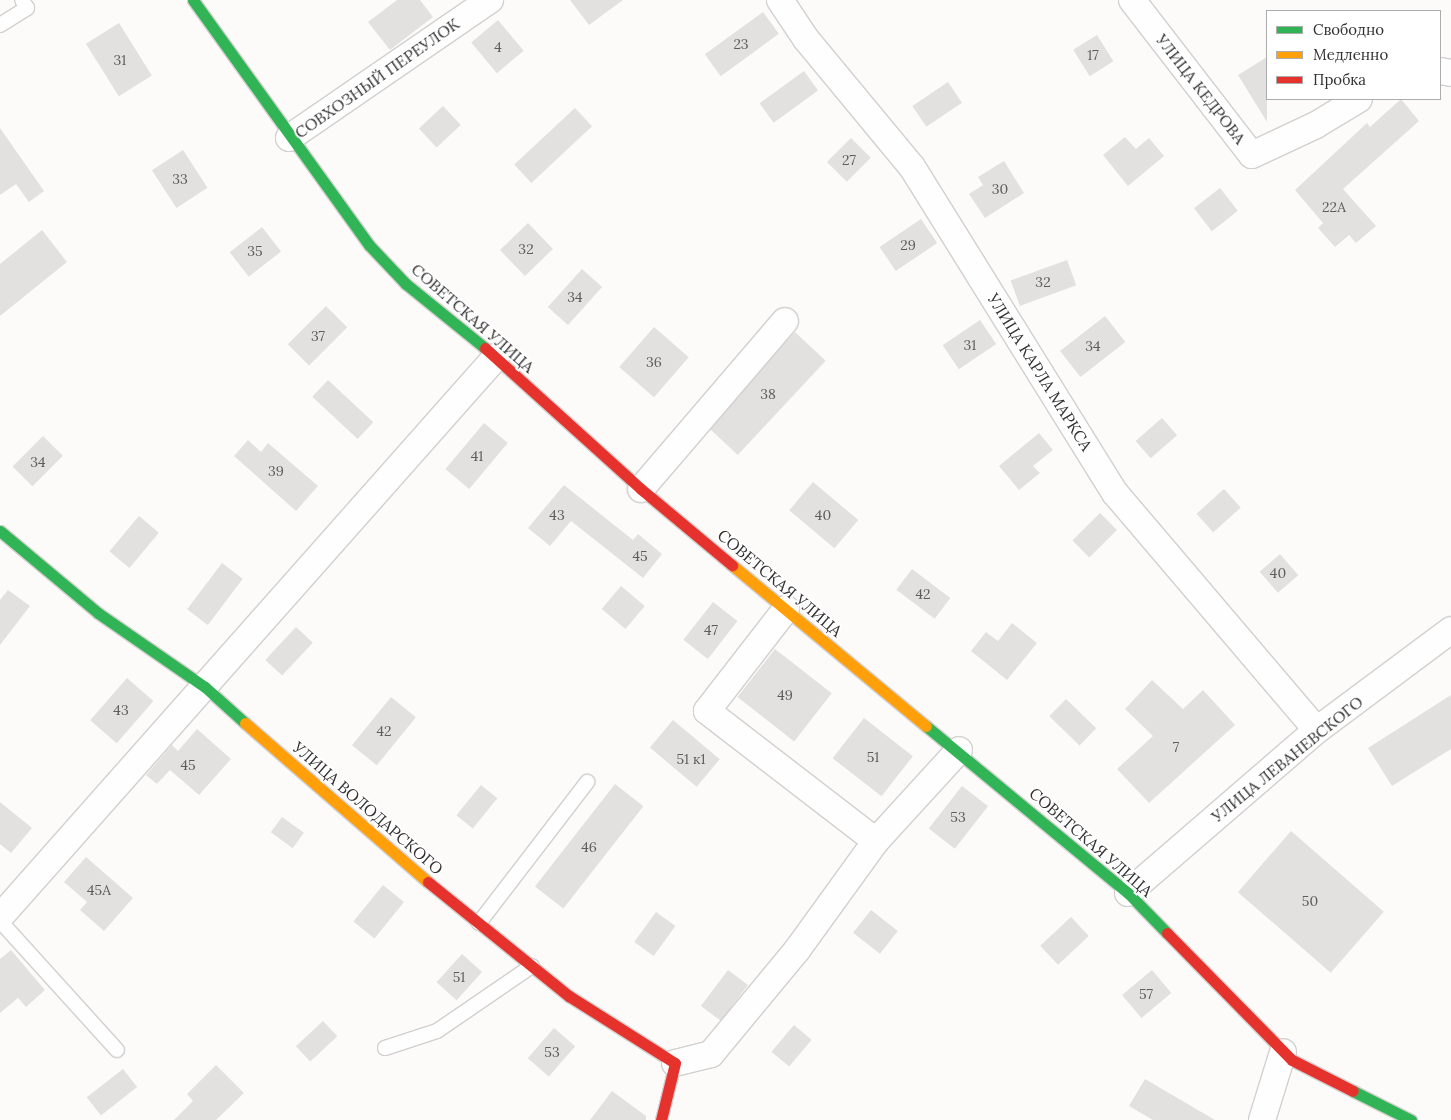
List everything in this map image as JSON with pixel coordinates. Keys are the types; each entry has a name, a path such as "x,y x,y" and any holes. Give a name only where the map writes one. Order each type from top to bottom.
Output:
{"street":[{"name":"СОВЕТСКАЯ УЛИЦА","path":"193,0 289,138 370,245 406,284 496,357 641,489 786,610 959,750 1128,893 1292,1060 1411,1120"},
{"name":"СОВХОЗНЫЙ ПЕРЕУЛОК","path":"289,138 490,0"},
{"name":"УЛИЦА КАРЛА МАРКСА","path":"780,0 806,39 912,167 1115,494 1317,730"},
{"name":"УЛИЦА КЕДРОВА","path":"1132,0 1252,155 1316,125 1357,100"},
{"path":"641,489 784,321"},
{"path":"0,917 496,357"},
{"name":"УЛИЦА ВОЛОДАРСКОГО","path":"0,531 98,613 205,687 378,841 569,996 675,1063"},
{"path":"786,610 707,710 876,841"},
{"name":"УЛИЦА ЛЕВАНЕВСКОГО","path":"1128,893 1317,730 1451,630"},
{"path":"661,1120 675,1063 711,1054 797,950 876,841 959,750"},
{"path":"1262,1120 1283,1052"}],"lane":[{"path":"0,25 27,8 22,0"},
{"path":"479,923 587,782"},
{"path":"0,921 117,1050"},
{"path":"385,1048 437,1031 532,966"}],"building":[{"path":"397,0 420,0 433,17 390,50 368,22"},
{"path":"570,0 623,0 589,25"},
{"path":"763,12 779,34 721,76 705,54"},
{"path":"498,20 524,51 497,73 471,42"},
{"path":"119,23 152,76 119,96 86,44"},
{"path":"1097,35 1113,61 1090,76 1073,50"},
{"path":"1266,58 1267,122 1238,75"},
{"path":"804,71 818,90 774,123 760,103"},
{"path":"948,82 962,103 926,127 912,106"},
{"path":"1400,100 1419,121 1343,189 1376,226 1356,243 1349,235 1335,247 1318,228 1323,223 1295,190 1367,123 1370,127"},
{"path":"443,106 461,125 437,148 419,129"},
{"path":"575,108 592,126 531,183 514,165"},
{"path":"0,128 44,191 29,202 16,184 0,195"},
{"path":"1125,137 1136,149 1149,138 1164,156 1128,186 1103,155"},
{"path":"851,138 871,158 847,182 827,162"},
{"path":"183,150 208,188 176,208 152,170"},
{"path":"1004,161 1024,193 985,218 969,194 983,185 978,177"},
{"path":"1220,188 1238,211 1212,231 1194,208"},
{"path":"921,219 937,243 896,271 880,247"},
{"path":"528,223 553,249 525,276 500,250"},
{"path":"262,227 281,251 249,277 230,252"},
{"path":"42,230 67,262 0,316 0,264"},
{"path":"1067,260 1076,285 1020,306 1011,281"},
{"path":"582,269 602,287 568,325 548,307"},
{"path":"326,306 347,327 309,365 288,344"},
{"path":"1105,316 1125,342 1080,377 1060,351"},
{"path":"980,320 996,344 959,369 943,345"},
{"path":"654,327 689,357 654,397 619,367"},
{"path":"795,332 826,361 738,455 707,426"},
{"path":"328,380 373,422 358,439 312,397"},
{"path":"1162,418 1177,435 1151,458 1136,441"},
{"path":"484,423 508,443 469,489 445,469"},
{"path":"1039,433 1053,450 1033,466 1040,473 1019,490 999,466"},
{"path":"43,436 63,456 32,486 13,466"},
{"path":"248,440 261,452 268,443 318,486 296,511 234,456"},
{"path":"813,482 858,520 834,548 789,510"},
{"path":"564,485 633,540 638,534 662,554 643,578 571,521 550,546 528,528"},
{"path":"1224,489 1241,508 1213,532 1197,514"},
{"path":"1100,513 1117,530 1089,558 1072,541"},
{"path":"139,516 159,533 129,568 109,551"},
{"path":"1280,554 1298,575 1278,593 1260,572"},
{"path":"222,563 243,579 208,625 187,609"},
{"path":"912,569 950,598 935,619 896,590"},
{"path":"621,586 645,606 625,629 602,609"},
{"path":"8,590 30,606 0,645 0,600"},
{"path":"713,602 737,621 708,659 683,640"},
{"path":"1012,623 1037,643 1007,680 971,651 986,632 998,641"},
{"path":"296,627 313,643 282,676 265,660"},
{"path":"775,649 832,693 794,741 737,697"},
{"path":"127,678 153,701 117,743 90,720"},
{"path":"1152,680 1183,709 1203,690 1235,725 1149,803 1117,769 1153,736 1125,709"},
{"path":"1451,695 1451,749 1392,786 1368,748"},
{"path":"391,697 416,717 377,765 352,745"},
{"path":"1066,699 1096,728 1080,745 1049,716"},
{"path":"864,718 913,756 881,796 833,758"},
{"path":"673,720 720,759 697,787 650,748"},
{"path":"197,729 231,759 199,795 170,770 157,784 146,775 172,745 178,751"},
{"path":"615,784 643,806 563,909 535,886"},
{"path":"481,785 497,798 473,829 456,815"},
{"path":"962,786 988,806 955,849 929,829"},
{"path":"0,802 32,828 11,853 0,844"},
{"path":"282,817 304,833 293,848 271,832"},
{"path":"1291,831 1384,912 1331,973 1238,892"},
{"path":"86,857 133,898 104,931 80,910 87,902 64,882"},
{"path":"383,885 404,902 374,939 353,922"},
{"path":"871,910 898,931 880,954 853,933"},
{"path":"656,912 675,926 654,956 634,942"},
{"path":"1071,917 1089,936 1058,965 1040,946"},
{"path":"11,950 45,990 26,1007 18,998 0,1013 0,959"},
{"path":"462,954 482,972 457,1000 437,982"},
{"path":"728,970 748,985 721,1021 701,1006"},
{"path":"1152,970 1171,993 1141,1018 1122,995"},
{"path":"323,1021 337,1036 310,1062 296,1046"},
{"path":"794,1025 812,1040 789,1067 772,1052"},
{"path":"554,1028 575,1046 549,1077 528,1058"},
{"path":"216,1065 244,1093 216,1120 174,1120 193,1101 187,1094"},
{"path":"123,1069 137,1087 101,1115 87,1097"},
{"path":"1145,1079 1215,1120 1153,1120 1129,1106"},
{"path":"612,1091 646,1116 646,1120 590,1120"}],"traffic: fast":[{"path":"193,0 369,245 406,284 485,348"},
{"path":"0,531 98,613 205,687 245,723"},
{"path":"926,726 1128,893 1167,933"},
{"path":"1353,1091 1411,1120"}],"traffic: slow":[{"path":"732,565 926,726"},
{"path":"245,723 428,882"}],"traffic: jam":[{"path":"485,348 641,489 732,565"},
{"path":"428,882 569,996 675,1063 661,1120"},
{"path":"1167,933 1292,1060 1353,1091"}]}
